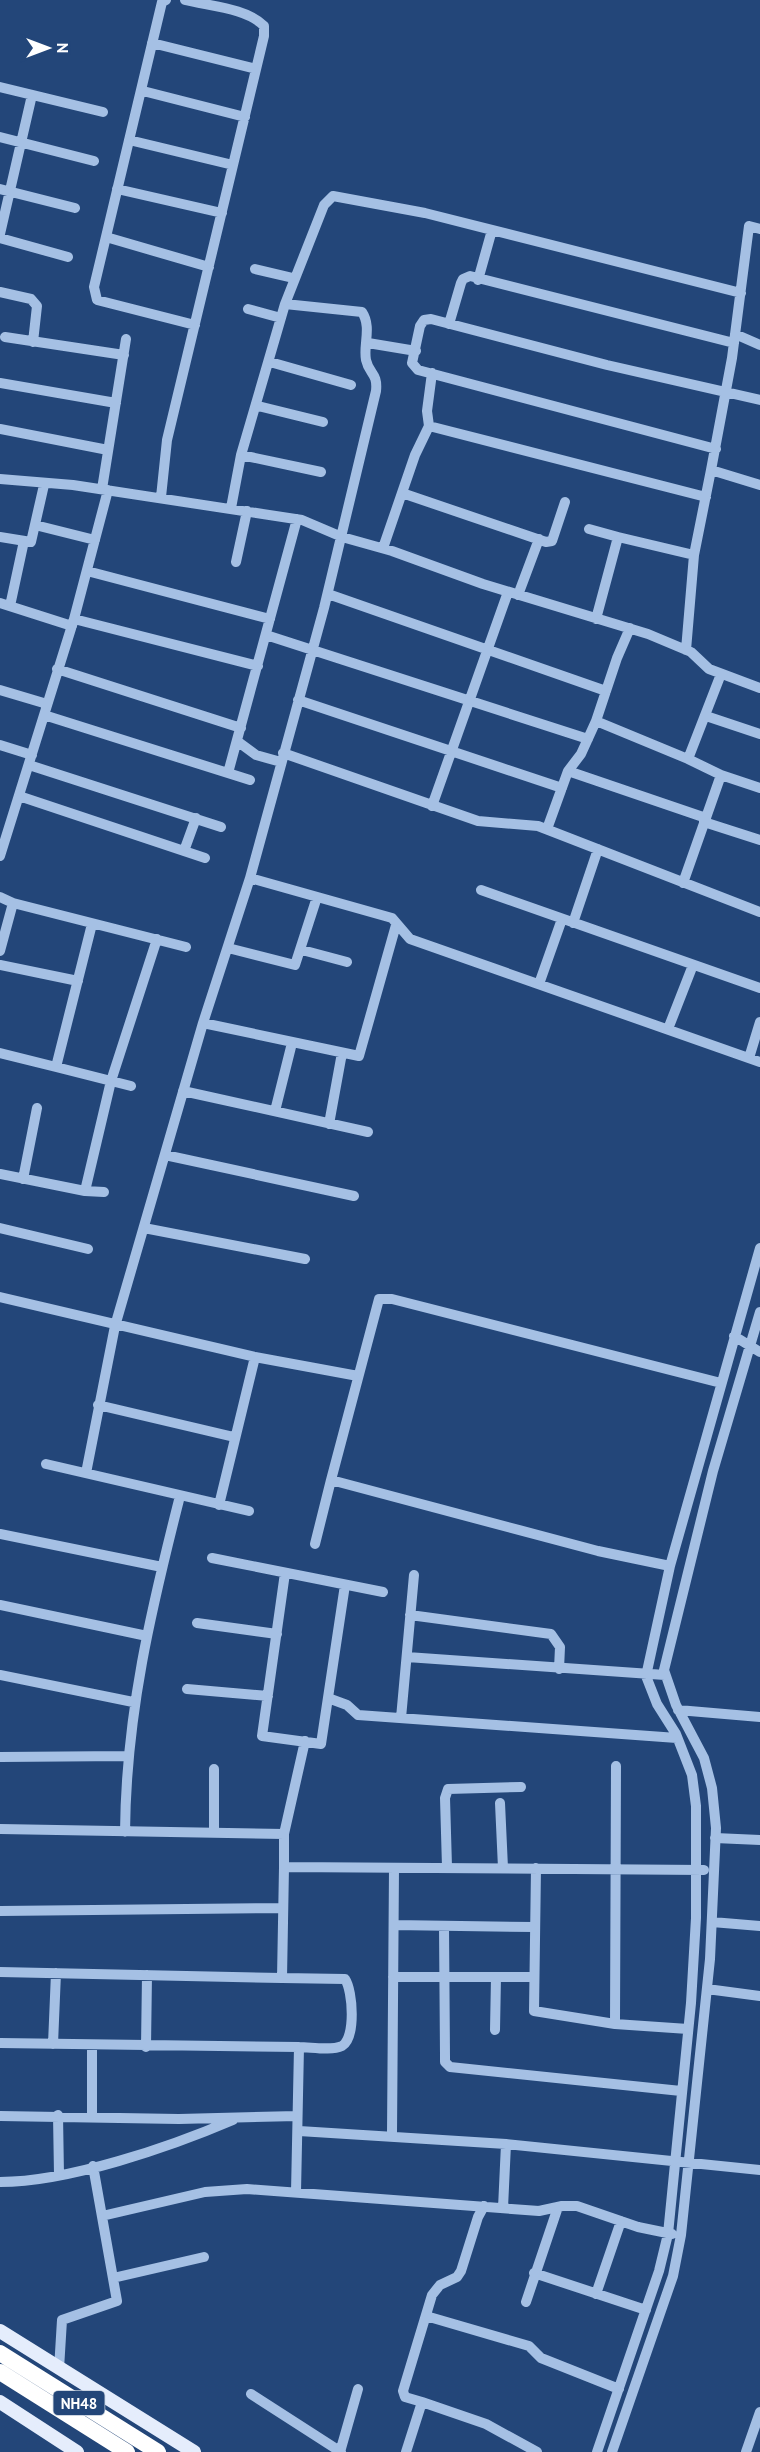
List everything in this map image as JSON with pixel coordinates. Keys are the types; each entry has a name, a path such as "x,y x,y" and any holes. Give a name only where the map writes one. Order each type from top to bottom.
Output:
{"highway":[{"name":"NH48","path":"0,2353 158,2452"},
{"name":"NH48","path":"0,2372 127,2452"}],"main road":[{"path":"0,2331 194,2452"},
{"path":"0,2402 77,2452"}],"street":[{"path":"166,0 162,2 143,91 94,287 97,300 195,325"},
{"path":"160,497 168,440 264,36 264,26 260,22 238,13 185,0"},
{"path":"152,43 256,69"},
{"path":"0,87 103,112"},
{"path":"143,91 245,117"},
{"path":"32,95 21,142 4,190 0,236 68,257"},
{"path":"0,137 94,160"},
{"path":"129,140 233,165"},
{"path":"117,189 222,213"},
{"path":"4,190 75,208"},
{"path":"231,508 241,455 258,406 293,278 324,205 333,196 492,230 741,293"},
{"path":"686,650 694,555 716,449 735,339 749,226 760,229"},
{"path":"478,280 492,230"},
{"path":"106,237 209,267"},
{"path":"255,269 293,278"},
{"path":"449,324 463,279 470,276 478,280 760,345"},
{"path":"0,292 31,299 37,306 33,342"},
{"path":"86,1473 115,1326 203,1023 250,878 342,537 376,391 377,380 366,361 368,343 365,317 362,312 285,304"},
{"path":"248,309 281,318"},
{"path":"716,449 414,368 412,363 420,326 424,320 431,319 607,365 760,400"},
{"path":"5,337 124,355"},
{"path":"0,856 3,840 20,796 73,622 95,540 105,489 108,450 126,339"},
{"path":"368,343 416,351"},
{"path":"270,362 351,385"},
{"path":"383,548 415,455 429,426 427,411 432,373"},
{"path":"0,384 116,403"},
{"path":"258,406 323,422"},
{"path":"429,426 706,497"},
{"path":"0,429 108,450"},
{"path":"241,455 321,472"},
{"path":"711,470 760,484"},
{"path":"0,479 105,489 297,519 342,537 383,548 513,593 630,628 686,650 709,669 760,688"},
{"path":"0,537 31,542 44,484"},
{"path":"402,493 539,539 552,541 566,502"},
{"path":"236,562 247,511"},
{"path":"228,773 297,519"},
{"path":"34,525 95,540"},
{"path":"589,529 694,555"},
{"path":"596,618 618,537"},
{"path":"432,806 487,651 539,539"},
{"path":"24,542 5,604 258,666"},
{"path":"87,571 270,619"},
{"path":"327,594 437,630 487,651 606,691"},
{"path":"547,829 568,771 581,754 596,721 616,658 630,628"},
{"path":"266,635 588,739"},
{"path":"57,669 241,728"},
{"path":"688,759 721,674"},
{"path":"0,690 45,710 250,780"},
{"path":"298,700 451,753 562,788"},
{"path":"706,716 760,734"},
{"path":"596,721 721,775 760,788"},
{"path":"237,741 256,755 282,757 490,824 519,824 547,829 760,912"},
{"path":"0,745 30,760 221,827"},
{"path":"568,771 760,840"},
{"path":"683,883 721,775"},
{"path":"20,796 205,858"},
{"path":"184,851 196,818"},
{"path":"539,984 598,849"},
{"path":"250,878 392,918 410,939 755,1060 760,1022"},
{"path":"481,890 760,988"},
{"path":"0,897 13,903 186,947"},
{"path":"228,948 292,965 298,962 317,897"},
{"path":"1,944 13,903"},
{"path":"56,1067 92,924"},
{"path":"203,1023 359,1056 396,925"},
{"path":"85,1191 111,1081 157,939"},
{"path":"302,950 347,962"},
{"path":"0,965 78,981"},
{"path":"668,1029 693,965"},
{"path":"274,1111 292,1043"},
{"path":"0,1053 131,1086"},
{"path":"329,1124 342,1053"},
{"path":"183,1091 368,1132"},
{"path":"23,1179 37,1108"},
{"path":"165,1155 354,1196"},
{"path":"0,1174 85,1191 104,1192"},
{"path":"0,1227 88,1249"},
{"path":"144,1228 305,1259"},
{"path":"597,2452 659,2271 668,2234 688,2029 697,1870 696,1806 692,1775 677,1738 657,1704 646,1676 670,1566 760,1248"},
{"path":"0,1298 255,1357 358,1376"},
{"path":"315,1544 375,1307 379,1299 721,1383"},
{"path":"612,2452 673,2276 681,2235 712,1922 715,1838 712,1788 704,1758 678,1710 665,1675 686,1573 723,1435 755,1349 760,1312"},
{"path":"734,1336 755,1349"},
{"path":"219,1505 255,1357"},
{"path":"98,1405 234,1437"},
{"path":"46,1464 249,1511"},
{"path":"331,1480 588,1549 670,1566"},
{"path":"125,1832 127,1756 133,1702 180,1496"},
{"path":"0,1534 162,1568"},
{"path":"212,1558 383,1592"},
{"path":"285,1573 262,1736 321,1744 345,1584"},
{"path":"401,1718 414,1575"},
{"path":"0,1605 147,1636"},
{"path":"410,1616 550,1634 560,1647 559,1669"},
{"path":"197,1623 277,1634"},
{"path":"406,1657 646,1676 665,1675"},
{"path":"0,1676 133,1702"},
{"path":"187,1689 268,1696"},
{"path":"328,1698 347,1705 358,1715 677,1738"},
{"path":"678,1710 760,1717"},
{"path":"282,1978 284,1834 305,1742"},
{"path":"0,1756 127,1756"},
{"path":"615,2024 616,1766"},
{"path":"214,1769 214,1833"},
{"path":"447,1867 446,1792 452,1789 521,1787"},
{"path":"500,1803 502,1868"},
{"path":"0,1829 284,1834"},
{"path":"715,1838 760,1840"},
{"path":"284,1867 713,1870"},
{"path":"392,2135 394,1868"},
{"path":"536,1868 534,2012 615,2024 688,2029"},
{"path":"0,1911 283,1908"},
{"path":"712,1922 760,1926"},
{"path":"394,1925 534,1927"},
{"path":"444,1927 445,2062 450,2067 681,2091"},
{"path":"0,1971 282,1978 339,1977 348,1984 351,2007 350,2038 339,2048 146,2047 0,2043"},
{"path":"53,2044 56,1973"},
{"path":"146,2047 147,1975"},
{"path":"393,1977 534,1977"},
{"path":"495,2030 496,1977"},
{"path":"707,1989 760,1996"},
{"path":"92,2045 92,2116"},
{"path":"296,2192 299,2047"},
{"path":"0,2116 58,2115 179,2119 297,2116"},
{"path":"58,2115 59,2175"},
{"path":"0,2182 27,2182 93,2166 193,2137 238,2117"},
{"path":"299,2131 392,2135 506,2144 760,2170"},
{"path":"503,2208 506,2144"},
{"path":"59,2369 62,2320 117,2301 93,2166"},
{"path":"102,2216 205,2192 247,2189 545,2212 558,2207 577,2206 621,2221 668,2234 681,2235"},
{"path":"484,2206 461,2271 457,2277 440,2284 432,2295 403,2391 405,2397 486,2424 523,2449 537,2452"},
{"path":"526,2302 558,2207"},
{"path":"596,2294 621,2221"},
{"path":"113,2278 204,2258"},
{"path":"534,2273 646,2310"},
{"path":"426,2316 529,2346 541,2358 619,2389"},
{"path":"251,2394 340,2452 358,2389"},
{"path":"406,2452 422,2402"},
{"path":"746,2452 760,2412"}]}
